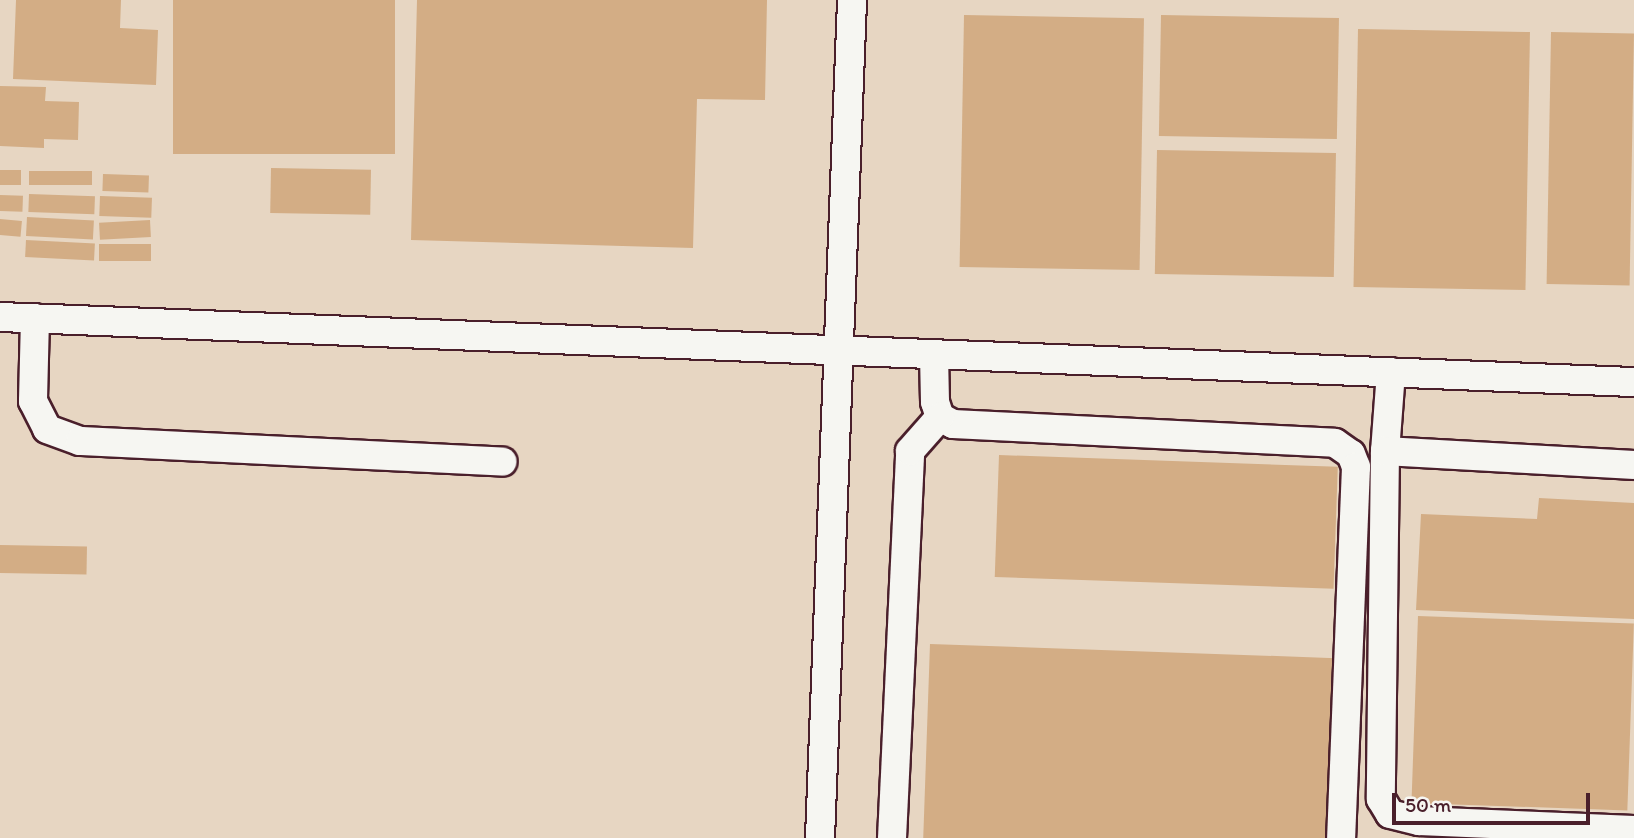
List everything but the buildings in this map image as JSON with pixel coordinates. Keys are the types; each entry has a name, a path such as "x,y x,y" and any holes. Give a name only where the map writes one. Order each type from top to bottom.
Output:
{"street":[{"path":"820,838 852,0"},
{"path":"0,317 1634,382"},
{"path":"35,318 33,401 47,429 80,441 502,462"},
{"path":"934,354 935,402 940,416 953,424 1335,443 1351,454 1356,467 1341,838"},
{"path":"1391,372 1385,451 1378,786 1385,807 1390,814 1419,821 1634,830"},
{"path":"892,838 910,451 940,416"},
{"path":"1385,451 1634,465"}],"shaded area":[{"path":"0,0 1634,0 1634,838 0,838"}]}
